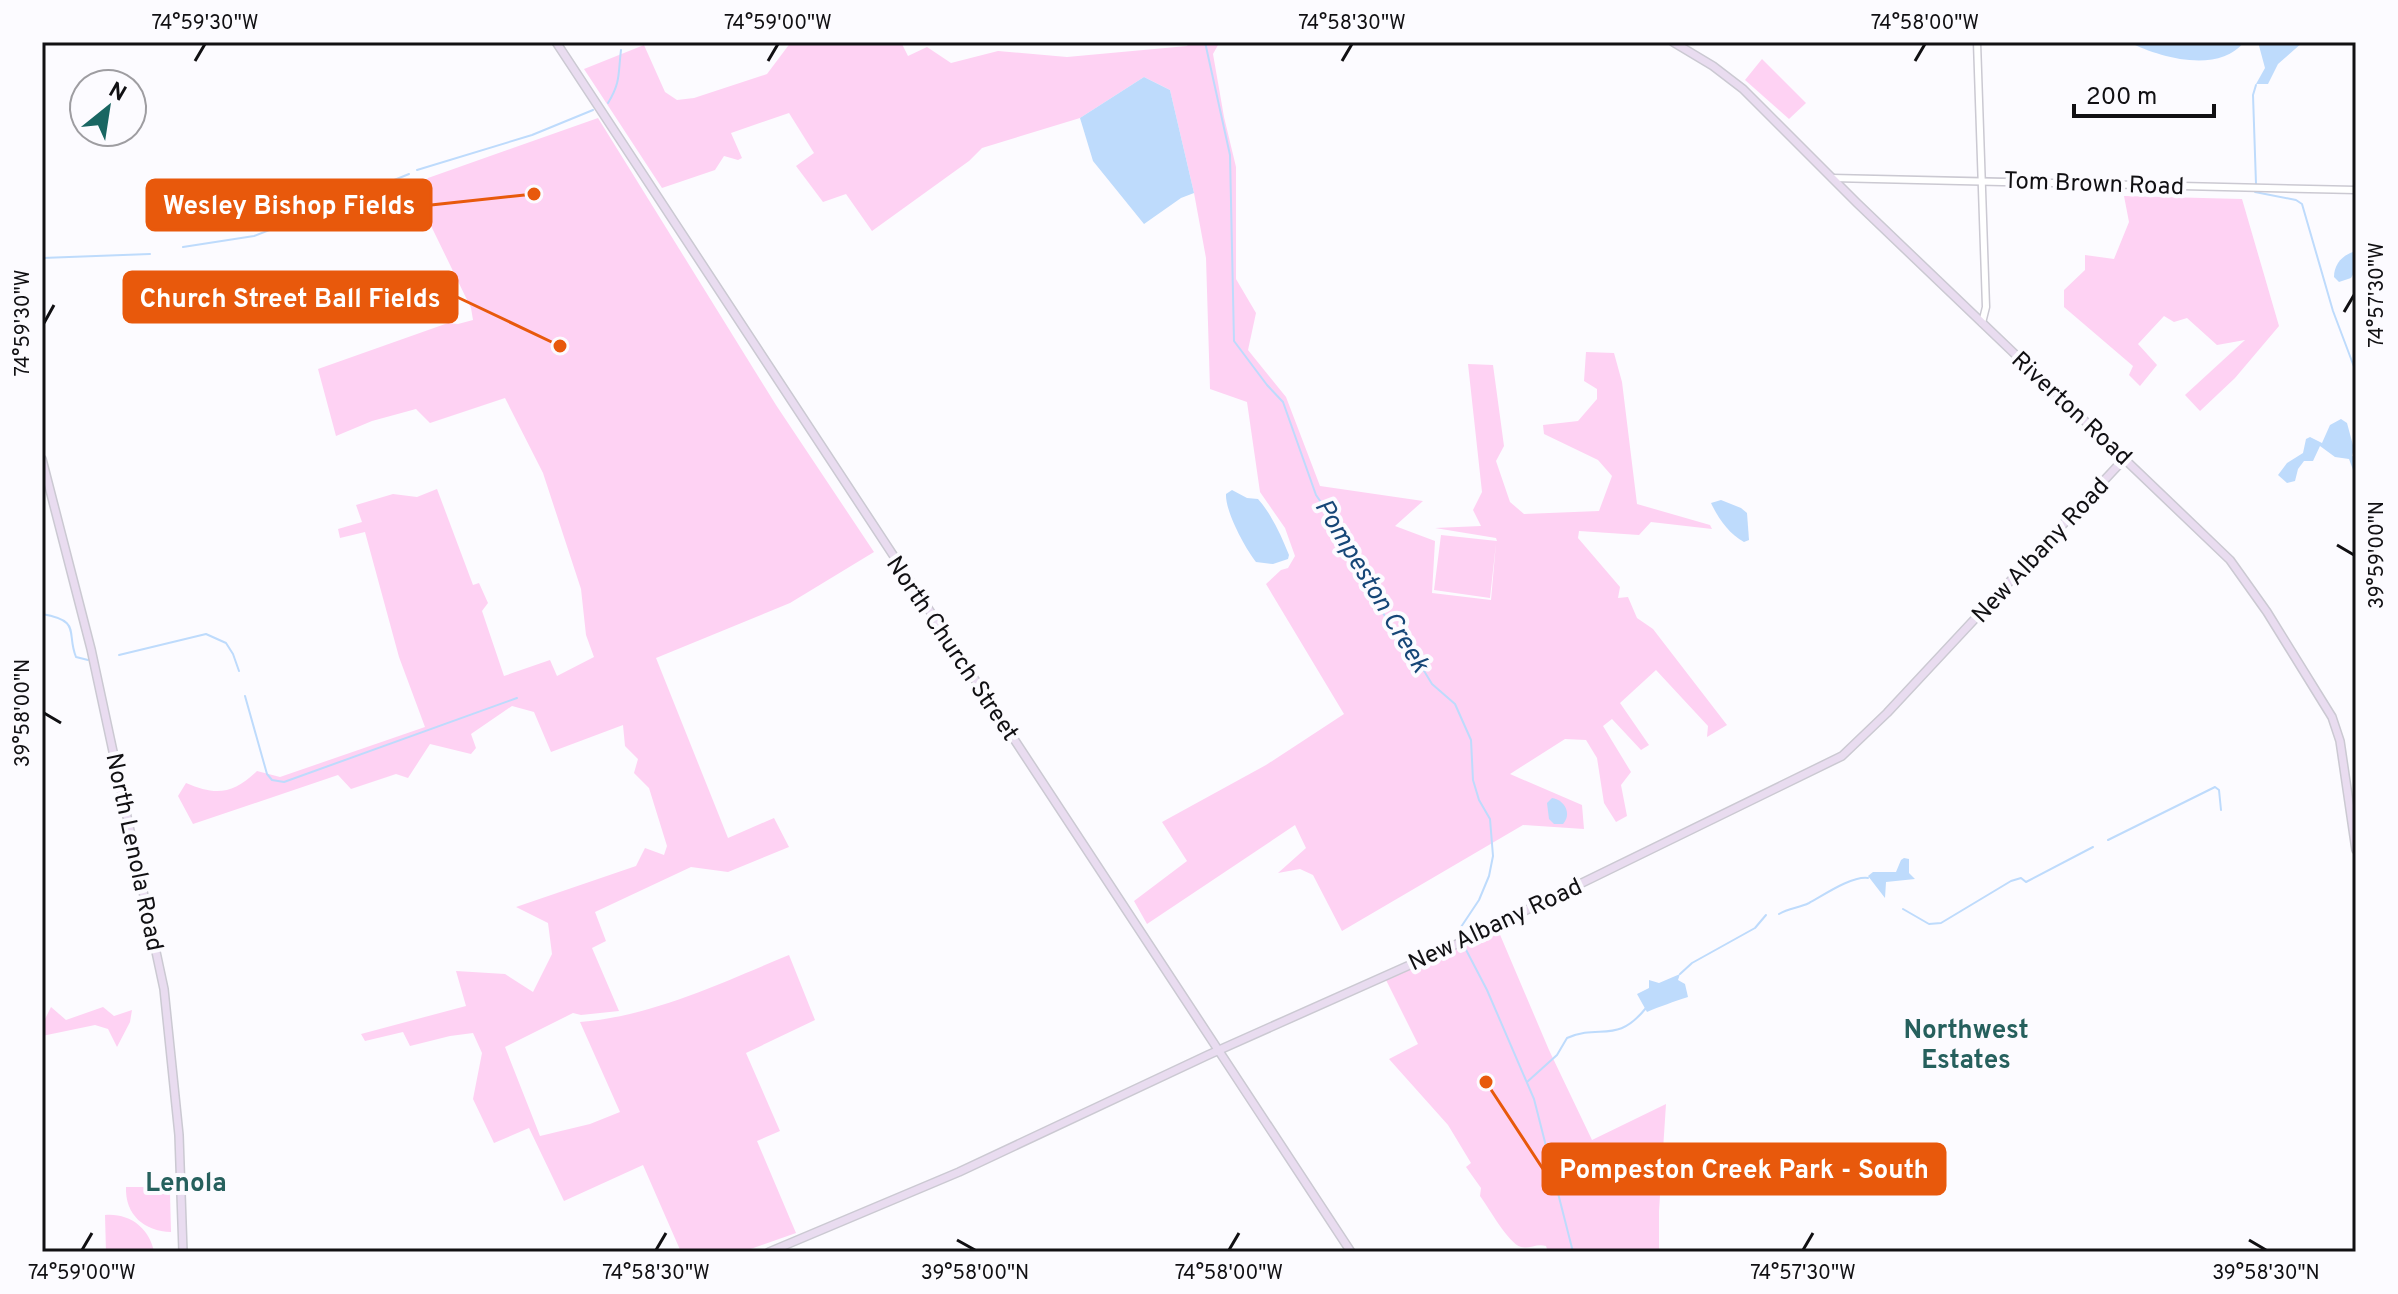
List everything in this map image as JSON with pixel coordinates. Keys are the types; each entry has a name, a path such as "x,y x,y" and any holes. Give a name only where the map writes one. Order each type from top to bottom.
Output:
{"main road":[{"name":"North Church Street","path":"556,42 1351,1252"},
{"name":"Riverton Road","path":"1673,42 1743,89 2230,560 2267,612 2332,717 2340,741 2356,850"},
{"name":"New Albany Road","path":"769,1252 930,1185 1482,932 1842,756 1887,713 2125,458"},
{"name":"North Lenola Road","path":"42,459 89,637 164,989 179,1135 183,1252"}],"street":[{"path":"1977,42 1986,307 1982,323"},
{"name":"Tom Brown Road","path":"1832,178 2356,190"}],"shaded area":[{"path":"791,42 901,42 908,56 927,47 951,63 998,51 1067,57 1187,46 1190,42 1216,42 1218,45 1213,54 1236,167 1236,279 1256,313 1248,350 1286,397 1320,486 1423,501 1395,526 1435,541 1432,593 1491,600 1496,543 1490,598 1434,590 1441,535 1497,541 1496,538 1435,528 1481,526 1473,510 1482,492 1468,364 1493,365 1504,446 1496,461 1510,502 1524,514 1599,511 1612,476 1598,460 1544,434 1543,425 1578,421 1597,399 1597,389 1584,381 1586,352 1614,353 1622,382 1637,504 1710,525 1712,529 1651,522 1639,535 1579,531 1578,538 1620,587 1618,598 1628,597 1637,618 1653,629 1727,725 1707,737 1708,726 1656,670 1620,703 1649,745 1641,750 1612,719 1603,726 1631,772 1621,785 1627,816 1616,822 1604,803 1597,758 1586,740 1565,739 1510,774 1582,805 1584,829 1523,825 1342,931 1313,875 1300,869 1278,873 1306,848 1295,825 1147,924 1134,901 1187,861 1162,822 1266,765 1344,714 1266,584 1281,570 1288,568 1295,556 1285,528 1260,492 1247,402 1210,389 1206,258 1170,90 1144,77 1080,118 982,148 969,161 872,231 846,194 823,202 796,166 814,153 789,113 731,133 742,158 738,160 724,156 715,170 662,188 584,69 644,45 665,92 677,100 694,98 767,74"},
{"path":"1762,59 1806,103 1789,119 1745,80"},
{"path":"598,118 776,405 874,552 790,603 656,658 728,838 774,818 789,847 728,872 691,867 595,912 606,941 592,948 619,1011 573,1013 505,1047 540,1136 590,1124 620,1112 580,1022 607,1019 661,1005 789,955 815,1020 746,1053 780,1131 757,1141 796,1233 742,1252 681,1252 643,1165 564,1201 529,1128 494,1143 473,1099 482,1053 473,1033 410,1046 403,1032 365,1041 361,1034 466,1006 456,971 505,974 533,992 552,954 548,923 516,907 636,866 645,848 664,855 667,846 649,788 634,773 638,759 625,746 623,725 551,752 534,712 512,706 471,734 476,748 471,754 430,744 408,778 396,774 351,789 338,775 193,824 178,796 186,783 215,791 232,788 257,771 280,777 425,727 399,657 365,532 340,538 338,529 362,522 356,505 393,494 417,497 437,489 473,585 479,583 488,603 482,611 504,676 550,660 557,676 594,657 586,635 581,589 543,473 505,398 430,423 416,409 372,421 336,436 318,369 448,323 473,320 471,308 416,195 428,178"},
{"path":"2124,196 2242,199 2279,326 2235,378 2200,411 2185,395 2245,340 2217,345 2187,318 2174,322 2164,316 2138,344 2157,365 2140,386 2129,375 2133,366 2064,307 2064,290 2085,270 2085,255 2114,259 2129,222"},
{"path":"1498,930 1549,1050 1592,1140 1666,1104 1659,1252 1548,1252 1546,1246 1521,1247 1516,1244 1480,1196 1481,1188 1466,1167 1471,1163 1448,1125 1389,1059 1418,1044 1386,980"},
{"path":"51,1007 66,1020 103,1007 114,1016 132,1010 130,1022 117,1047 108,1029 95,1025 42,1036 42,1025"},
{"path":"126,1187 163,1187 170,1193 171,1232 152,1228 138,1220 129,1206"},
{"path":"105,1215 122,1217 137,1224 148,1236 154,1252 106,1252"}],"water":[{"path":"2129,42 2244,42 2220,58 2189,60 2157,53"},
{"path":"2258,42 2303,42 2278,64 2268,84 2256,84 2265,68"},
{"path":"1144,77 1170,90 1194,193 1181,198 1144,224 1093,161 1080,118"},
{"path":"2356,251 2356,269 2351,278 2339,282 2334,277 2338,263"},
{"path":"2341,419 2347,423 2354,449 2352,456 2356,457 2356,478 2349,459 2335,457 2320,446 2313,461 2304,461 2298,469 2295,481 2287,483 2278,475 2287,463 2303,453 2306,439 2310,437 2322,443 2330,425"},
{"path":"1232,490 1247,498 1258,499 1263,505 1279,533 1288,559 1273,564 1256,562 1241,539 1229,510 1226,494"},
{"path":"1721,500 1747,513 1749,540 1744,542 1739,539 1721,520 1711,503"},
{"path":"1552,798 1566,808 1567,816 1563,824 1554,824 1549,819 1547,803"},
{"path":"1904,858 1909,859 1909,873 1915,879 1886,882 1885,898 1868,876 1873,872 1896,872"},
{"path":"1680,974 1678,980 1685,984 1688,997 1647,1012 1637,994 1649,988 1649,980 1659,983"}],"waterway":[{"name":"Pompeston Creek","path":"1205,42 1230,155 1234,341 1283,402 1316,495 1352,547 1369,591 1390,624 1404,638 1432,684 1455,704 1471,740 1473,780 1479,800 1490,819 1493,856 1479,900 1459,930 1461,938"},
{"path":"608,103 617,83 621,50"},
{"path":"2256,85 2253,95 2256,184"},
{"path":"417,170 532,135 593,110"},
{"path":"183,247 254,236 292,218 409,174"},
{"path":"2255,192 2302,204 2333,311 2356,372"},
{"path":"42,258 150,254"},
{"path":"42,614 68,624 76,657 88,660"},
{"path":"119,655 206,634 226,643 239,671"},
{"path":"245,696 267,774 272,780 284,782 517,698"},
{"path":"2108,840 2215,787 2219,790 2221,810"},
{"path":"1903,909 1929,924 1941,923 2011,881 2021,878 2026,882 2093,847"},
{"path":"1779,914 1809,903 1846,883 1868,878"},
{"path":"1680,974 1692,963 1755,928 1766,915"},
{"name":"Pompeston Creek","path":"1463,944 1487,990 1534,1099 1573,1252"},
{"path":"1527,1082 1557,1055 1567,1038 1617,1030 1646,1008"}],"place":[{"name":"Wesley Bishop Fields","path":"534,194"},
{"name":"Church Street Ball Fields","path":"560,346"},
{"name":"Pompeston Creek Park - South","path":"1486,1082"}],"district":[{"name":"Northwest Estates","path":"1966,1044"},
{"name":"Lenola","path":"186,1182"}]}
